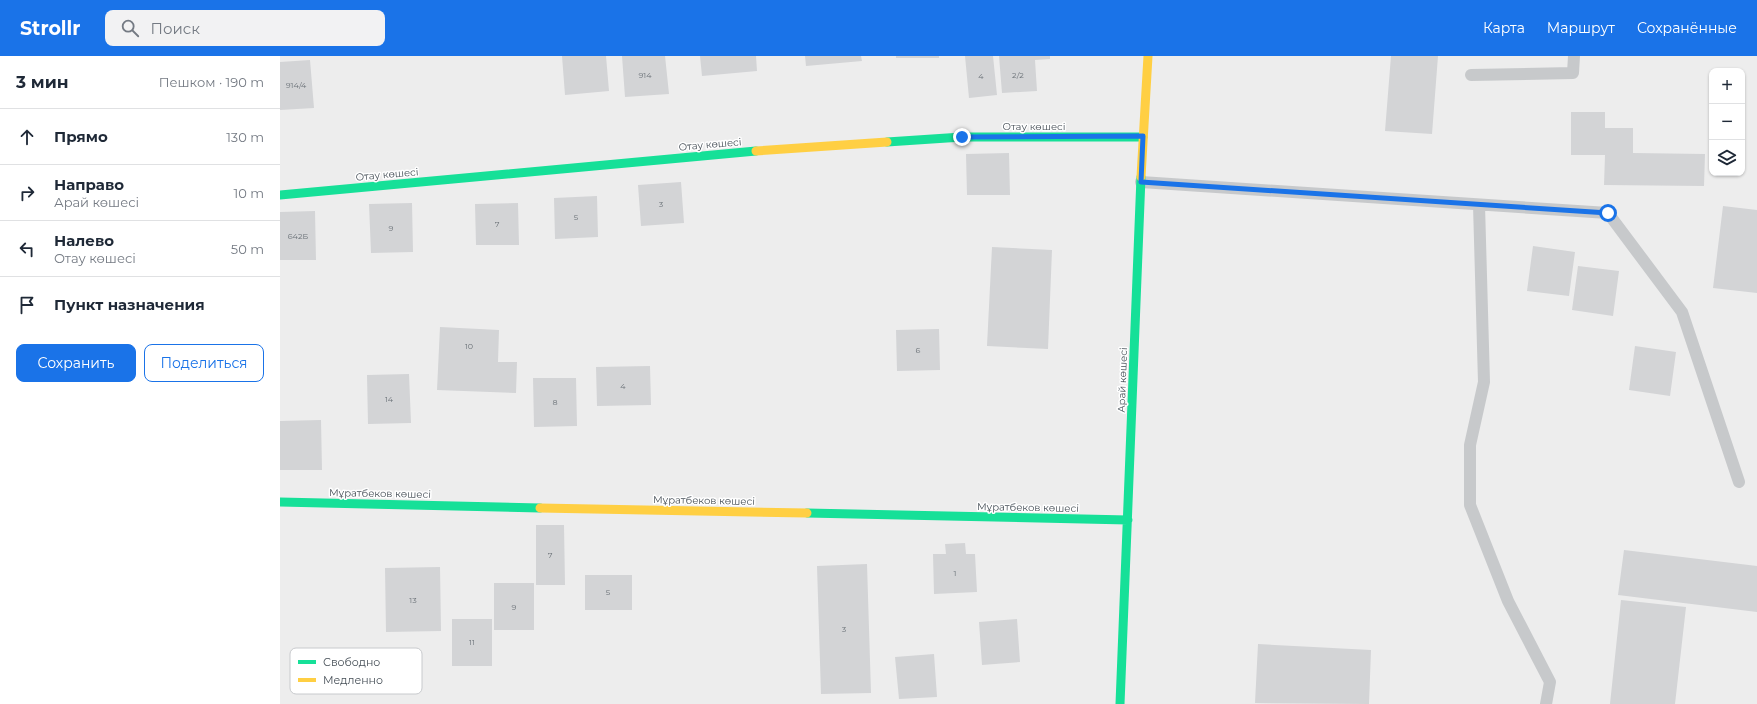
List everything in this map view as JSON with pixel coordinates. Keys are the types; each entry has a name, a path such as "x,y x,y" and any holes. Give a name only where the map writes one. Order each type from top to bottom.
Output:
{"street":[{"name":"Арай көшесі","path":"1120,704 1141,182 1148,56"},
{"name":"Отау көшесі","path":"280,195 784,149 962,137 1143,136"},
{"name":"Мұратбеков көшесі","path":"280,502 1128,520"}],"lane":[{"path":"1471,75 1573,73 1574,56"},
{"path":"1141,182 1608,213 1682,312 1739,482"},
{"path":"1479,205 1484,382 1470,445 1470,505 1508,600 1550,682 1546,704"}],"building":[{"path":"562,56 606,56 609,91 565,95"},
{"path":"622,56 665,56 669,94 625,97"},
{"path":"700,56 756,56 757,71 702,76"},
{"path":"805,56 861,56 862,61 806,66"},
{"path":"896,56 939,56 939,58 896,58"},
{"path":"965,56 993,56 997,95 969,98"},
{"path":"999,56 1050,56 1050,59 1035,60 1037,91 1002,93"},
{"path":"1391,56 1438,56 1432,134 1385,131"},
{"path":"310,60 314,108 280,110 280,62"},
{"path":"1571,112 1605,112 1605,128 1633,128 1633,153 1705,154 1704,186 1604,185 1605,155 1571,155"},
{"path":"1009,153 1010,195 967,195 966,154"},
{"path":"681,182 684,223 641,226 638,185"},
{"path":"597,196 598,237 555,239 554,198"},
{"path":"412,203 413,252 371,253 369,204"},
{"path":"518,203 519,245 476,245 475,204"},
{"path":"1723,206 1757,210 1757,293 1713,288"},
{"path":"315,211 316,260 280,260 280,212"},
{"path":"1533,246 1575,252 1569,296 1527,291"},
{"path":"992,247 1052,250 1048,349 987,346"},
{"path":"1578,266 1619,271 1613,316 1572,310"},
{"path":"440,327 499,330 498,362 517,362 516,393 437,390"},
{"path":"939,329 940,370 897,371 896,330"},
{"path":"1635,346 1676,352 1670,396 1629,390"},
{"path":"650,366 651,405 597,406 596,367"},
{"path":"409,374 411,423 368,424 367,375"},
{"path":"533,378 576,378 577,426 534,427"},
{"path":"321,420 322,470 280,470 280,421"},
{"path":"536,525 564,525 565,585 536,585"},
{"path":"965,543 966,554 975,554 977,592 934,594 933,554 946,554 945,544"},
{"path":"1624,550 1757,566 1757,612 1618,595"},
{"path":"867,564 871,693 821,694 817,566"},
{"path":"440,567 441,631 386,632 385,568"},
{"path":"585,575 632,575 632,610 585,610"},
{"path":"494,583 534,583 534,630 494,630"},
{"path":"1621,600 1686,607 1675,704 1610,704"},
{"path":"452,619 492,619 492,666 452,666"},
{"path":"1017,619 1020,662 982,665 979,622"},
{"path":"1258,644 1371,650 1369,704 1255,703"},
{"path":"934,654 937,697 899,699 895,657"}],"traffic: fast":[{"path":"887,142 962,137 1143,137"},
{"path":"280,195 756,151"},
{"path":"1120,704 1141,177"},
{"path":"280,502 540,508"},
{"path":"807,513 1128,520"}],"traffic: slow":[{"path":"1141,177 1148,56"},
{"path":"756,151 887,142"},
{"path":"540,508 807,513"}],"route":[{"path":"962,137 1143,136 1141,182 1608,213"}]}
